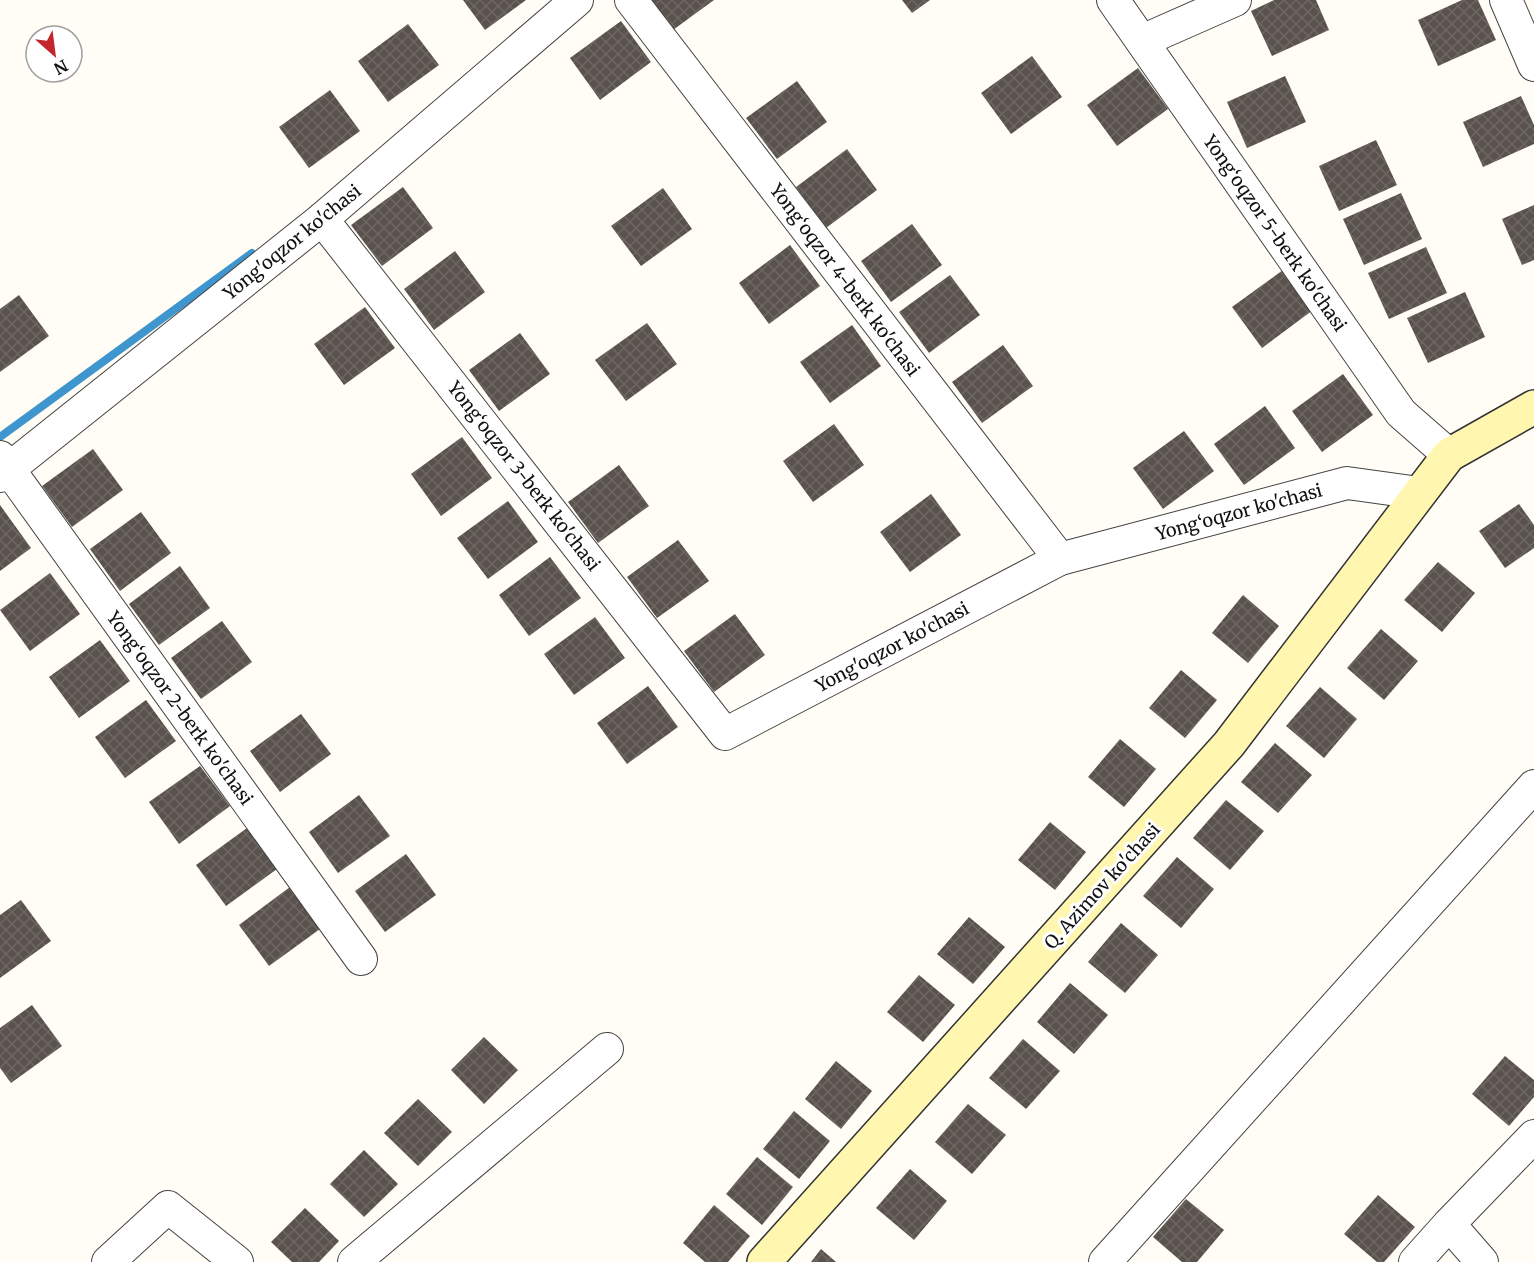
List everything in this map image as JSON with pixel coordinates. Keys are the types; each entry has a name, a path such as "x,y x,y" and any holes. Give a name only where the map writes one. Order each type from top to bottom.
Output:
{"main road":[{"path":"1449,455 1534,408"},
{"name":"Q. Azimov ko'chasi","path":"764,1262 1229,744 1449,455"}],"street":[{"name":"Yong'oqzor ko'chasi","path":"3,468 322,219 577,0"},
{"name":"Yong‘oqzor 4-berk ko'chasi","path":"631,0 1060,559"},
{"name":"Yong‘oqzor 5-berk ko'chasi","path":"1113,0 1401,413 1449,455"},
{"path":"1142,41 1235,0"},
{"path":"1506,0 1534,65"},
{"name":"Yong‘oqzor 3-berk ko'chasi","path":"322,219 725,734"},
{"name":"Yong‘oqzor 2-berk ko'chasi","path":"3,468 361,959"},
{"name":"Yong‘oqzor ko'chasi","path":"1060,559 1347,483 1419,493"},
{"name":"Yong'oqzor ko'chasi","path":"725,734 1060,559"},
{"path":"1105,1262 1534,786"},
{"path":"354,1262 607,1049"},
{"path":"1415,1262 1534,1136"},
{"path":"108,1262 168,1207 237,1262"},
{"path":"1449,1224 1482,1262"}],"building":[{"path":"463,0 526,0 485,30"},
{"path":"651,0 714,0 673,30"},
{"path":"902,0 930,0 912,13"},
{"path":"1274,0 1316,0 1329,30 1272,56 1251,11"},
{"path":"1462,0 1478,0 1496,40 1438,66 1418,20"},
{"path":"621,21 651,62 600,100 570,58"},
{"path":"408,24 439,65 388,102 358,61"},
{"path":"1032,56 1062,97 1011,134 981,93"},
{"path":"1138,68 1168,109 1117,146 1087,105"},
{"path":"1285,76 1306,122 1247,148 1227,102"},
{"path":"797,81 827,122 777,159 746,118"},
{"path":"330,90 360,131 309,168 279,127"},
{"path":"1521,96 1534,125 1534,144 1483,167 1463,122"},
{"path":"1376,140 1397,185 1339,211 1319,166"},
{"path":"847,149 877,190 826,228 796,187"},
{"path":"403,187 433,228 382,266 351,225"},
{"path":"663,188 692,229 641,266 611,226"},
{"path":"1401,193 1422,239 1364,265 1343,219"},
{"path":"1534,205 1534,260 1522,265 1502,219"},
{"path":"912,224 942,265 891,302 861,261"},
{"path":"790,245 820,286 769,324 739,283"},
{"path":"1426,247 1447,293 1389,319 1368,273"},
{"path":"455,251 485,292 434,330 404,289"},
{"path":"1283,270 1313,310 1262,348 1232,307"},
{"path":"950,275 980,315 929,353 899,312"},
{"path":"1465,292 1485,337 1428,363 1407,318"},
{"path":"19,295 49,336 0,372 0,309"},
{"path":"365,307 395,348 344,385 314,344"},
{"path":"647,323 677,364 626,401 595,360"},
{"path":"852,325 881,366 830,403 800,362"},
{"path":"520,333 550,374 499,411 469,370"},
{"path":"1003,345 1033,386 982,423 952,382"},
{"path":"1343,374 1373,415 1322,452 1292,411"},
{"path":"1265,406 1295,448 1244,485 1214,444"},
{"path":"834,424 864,465 813,502 783,461"},
{"path":"1184,431 1214,471 1163,509 1133,468"},
{"path":"462,437 492,478 441,516 411,474"},
{"path":"93,449 123,490 72,527 42,486"},
{"path":"619,465 649,506 598,543 568,502"},
{"path":"931,494 961,535 910,572 880,532"},
{"path":"508,501 538,542 488,579 457,538"},
{"path":"1519,504 1534,525 1534,548 1505,568 1479,531"},
{"path":"0,505 31,548 0,571"},
{"path":"141,512 171,553 120,591 90,549"},
{"path":"678,540 709,581 657,618 627,577"},
{"path":"550,557 581,598 529,636 499,595"},
{"path":"1438,562 1475,593 1442,632 1404,600"},
{"path":"180,566 210,608 159,645 129,604"},
{"path":"50,573 80,614 30,651 0,610"},
{"path":"1243,595 1279,626 1248,663 1212,633"},
{"path":"735,614 765,655 714,692 684,651"},
{"path":"595,617 625,658 574,695 544,654"},
{"path":"222,621 252,662 201,699 171,658"},
{"path":"1381,629 1418,661 1384,700 1347,668"},
{"path":"100,640 130,681 79,718 49,677"},
{"path":"1181,670 1217,700 1185,738 1149,708"},
{"path":"648,686 678,727 627,764 597,723"},
{"path":"1320,687 1357,719 1324,758 1286,726"},
{"path":"146,700 176,741 125,778 95,737"},
{"path":"301,714 331,754 280,792 250,751"},
{"path":"1120,739 1156,769 1124,807 1088,777"},
{"path":"1275,743 1312,775 1278,813 1241,782"},
{"path":"200,766 230,806 179,844 149,802"},
{"path":"359,795 390,836 338,873 309,832"},
{"path":"1226,800 1264,831 1230,870 1193,838"},
{"path":"1050,822 1086,852 1055,890 1018,860"},
{"path":"247,828 277,869 226,906 196,865"},
{"path":"406,854 436,895 385,932 355,891"},
{"path":"1177,857 1214,889 1181,928 1143,896"},
{"path":"290,887 320,929 269,966 239,925"},
{"path":"21,900 51,941 0,978 0,915"},
{"path":"969,917 1005,947 973,984 937,954"},
{"path":"1121,923 1158,955 1125,993 1088,962"},
{"path":"919,975 955,1005 923,1042 887,1012"},
{"path":"1070,983 1108,1015 1074,1054 1037,1022"},
{"path":"32,1005 62,1046 11,1083 0,1068 0,1028"},
{"path":"484,1037 518,1070 484,1104 451,1070"},
{"path":"1023,1039 1060,1071 1026,1109 989,1078"},
{"path":"1505,1056 1534,1080 1534,1097 1509,1126 1472,1094"},
{"path":"836,1061 872,1091 841,1129 805,1099"},
{"path":"418,1099 452,1132 418,1166 384,1133"},
{"path":"968,1104 1006,1135 972,1174 935,1142"},
{"path":"794,1111 830,1141 799,1179 763,1149"},
{"path":"364,1150 398,1184 364,1217 330,1184"},
{"path":"757,1157 793,1187 762,1225 726,1194"},
{"path":"910,1169 947,1201 914,1240 876,1208"},
{"path":"1378,1195 1415,1227 1384,1262 1377,1262 1344,1234"},
{"path":"1186,1199 1224,1230 1197,1262 1182,1262 1153,1237"},
{"path":"714,1205 750,1236 728,1262 705,1262 683,1243"},
{"path":"305,1208 339,1241 319,1262 292,1262 271,1242"},
{"path":"821,1249 836,1262 811,1262"}],"waterway":[{"path":"0,437 252,253"}]}
